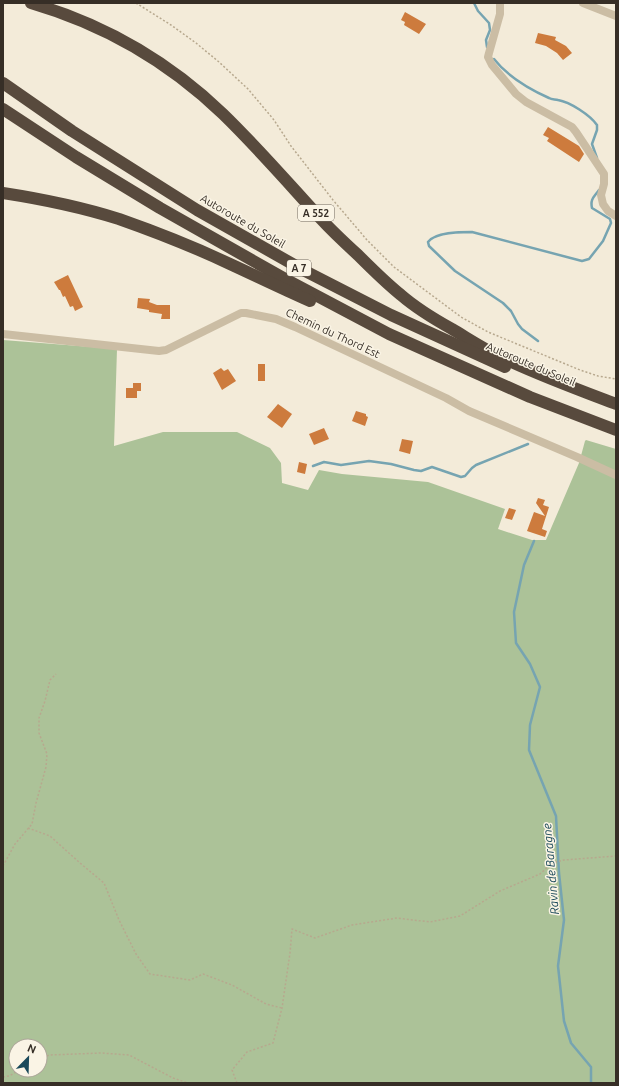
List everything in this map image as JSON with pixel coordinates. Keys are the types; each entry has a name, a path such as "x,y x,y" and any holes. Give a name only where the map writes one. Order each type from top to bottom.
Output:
{"highway":[{"name":"A 552","path":"31,3 52,9 110,33 138,48 173,72 222,114 268,160 323,221 369,266 401,295 431,316 504,359 616,404"},
{"name":"Autoroute du Soleil","path":"3,83 72,131 197,210 305,271 391,315 473,353 528,377 616,411"},
{"name":"A 7","path":"3,109 76,157 160,208 287,280 388,334 530,397 616,430"},
{"path":"3,193 78,208 118,219 154,232 388,334"}],"street":[{"path":"500,3 500,14 488,53 490,61 516,94 526,102 572,127 604,174 604,184 601,195 603,204 616,216"},
{"path":"583,3 616,16"},
{"name":"Chemin du Thord Est","path":"3,334 166,350 241,313 276,319 446,398 469,411 578,457 616,476"}],"path":[{"path":"136,3 196,43 248,89 274,120 291,146 333,200 367,240 394,267 461,316 488,332 580,370 598,376 616,379"},
{"path":"3,866 15,844 32,824 46,767 47,754 38,733 39,718 50,680 56,674"},
{"path":"28,828 50,836 104,883 119,920 136,954 150,974 190,980 203,974 232,985 266,1004 282,1008"},
{"path":"236,1083 232,1070 247,1052 273,1043 282,1008 292,929 315,938 352,925 397,918 430,922 460,916 500,892 540,874 552,863 564,860 616,856"},
{"path":"48,1056 101,1053 129,1056 173,1078 188,1083"}],"green space":[{"path":"3,340 117,349 114,446 163,432 237,432 270,448 281,463 282,483 308,490 319,470 342,474 428,482 505,509 498,529 532,540 546,540 579,463 585,441 586,440 616,449 616,1083 3,1083"}],"building":[{"path":"405,12 426,24 419,34 404,25 405,22 401,20"},
{"path":"538,33 556,37 555,40 566,46 572,53 563,60 557,53 546,46 535,43"},
{"path":"548,127 579,146 584,154 579,162 547,141 549,138 543,135"},
{"path":"68,275 83,307 75,311 73,306 70,307 65,296 63,297 54,282"},
{"path":"138,298 150,299 149,302 157,305 170,305 170,319 161,319 162,314 137,308"},
{"path":"258,364 265,364 265,381 258,381"},
{"path":"221,368 224,371 228,369 236,381 222,390 213,373"},
{"path":"133,383 141,383 141,391 137,391 137,398 126,398 126,388 133,388"},
{"path":"278,404 292,414 282,428 267,417"},
{"path":"356,411 366,414 368,417 365,426 352,421"},
{"path":"324,428 329,439 314,445 309,434"},
{"path":"402,439 413,441 410,454 399,451"},
{"path":"299,462 307,464 305,474 297,472"},
{"path":"538,498 545,500 543,505 549,507 542,529 547,531 545,537 527,531 534,512 545,516 536,503"},
{"path":"509,508 516,510 512,520 505,518"}],"waterway":[{"path":"474,3 478,11 489,23 490,30 486,40 487,47"},
{"path":"494,59 512,77 534,91 550,99 563,101 574,106 594,121 597,125 597,130 592,144 597,158"},
{"path":"538,341 522,329 511,311 503,303 455,271 429,246 428,242 436,236 442,234 472,232 582,261 589,259 603,241 611,223 610,219 592,208 592,200 599,190"},
{"path":"313,466 324,462 341,465 369,461 391,464 421,471 432,467 461,477 465,476 476,465 528,444"},
{"name":"Ravin de Baragne","path":"534,541 524,565 514,612 516,643 530,664 540,687 530,725 529,750 556,816 559,873 564,920 558,966 564,1021 571,1043 591,1067 591,1083"}]}
